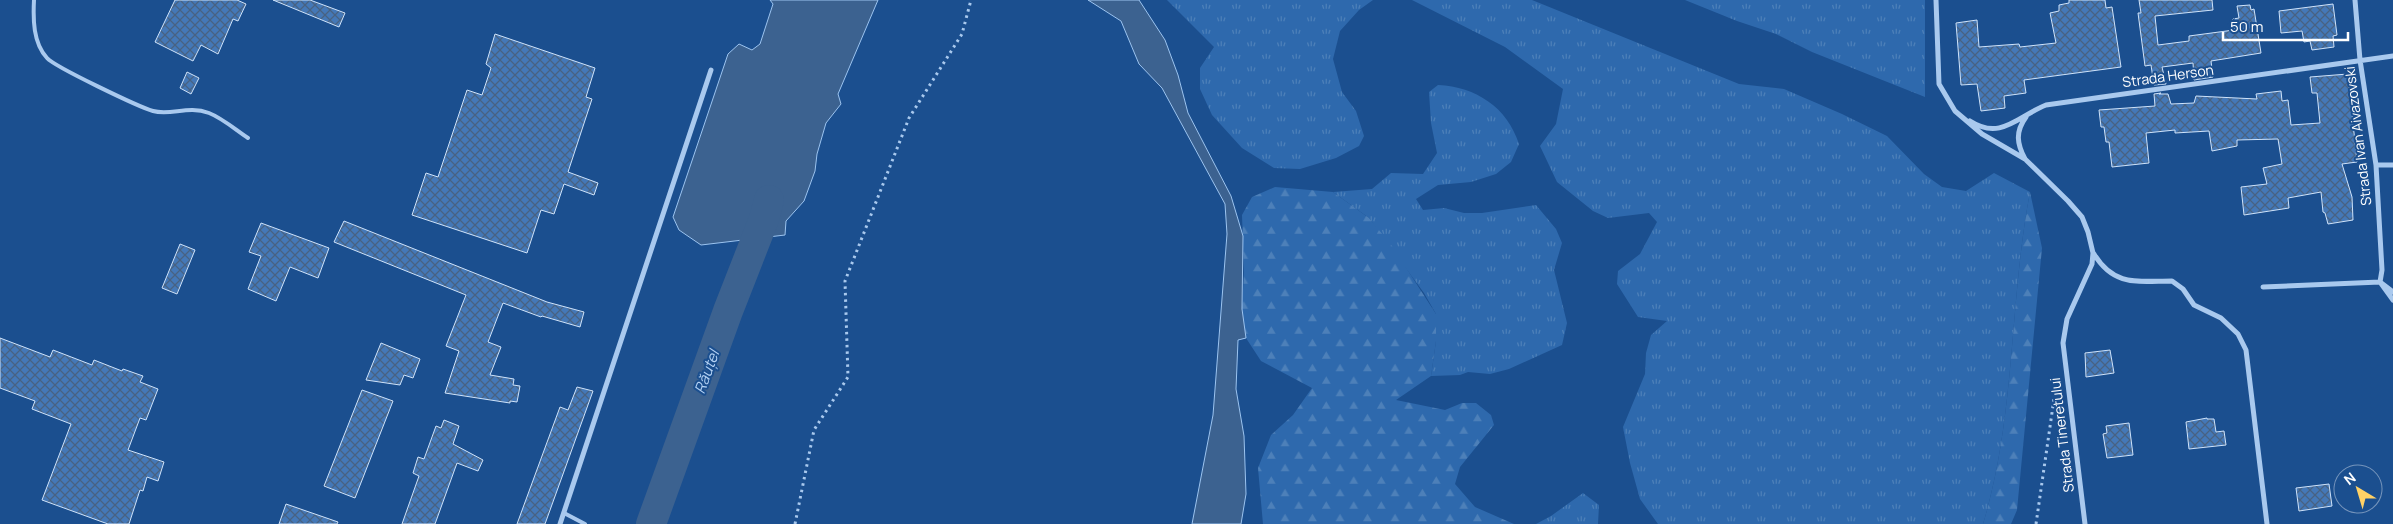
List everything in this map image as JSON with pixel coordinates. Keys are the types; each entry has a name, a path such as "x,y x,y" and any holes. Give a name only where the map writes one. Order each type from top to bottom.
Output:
{"street":[{"path":"1936,0 1939,84 1955,111 1982,134 2025,160 2082,217 2093,253 2101,266 2121,280 2172,281 2178,284 2194,305 2221,318 2238,334 2246,350 2267,524"},
{"name":"Strada Ivan Aivazovski","path":"2355,0 2360,60 2376,165 2382,270 2380,282"},
{"name":"Strada Herson","path":"1955,111 1973,123 1988,129 2006,127 2046,105 2393,56"},
{"path":"560,524 711,70"},
{"path":"2025,160 2018,146 2018,137 2022,122 2027,115"},
{"path":"2376,165 2393,165"},
{"name":"Strada Tineretului","path":"2084,524 2063,342 2066,319 2089,272 2093,253"},
{"path":"2380,282 2393,300"},
{"path":"2263,287 2380,282 2393,292"}],"lane":[{"path":"34,0 33,15 36,37 47,58 67,70 154,111 190,108 210,113 248,138"},
{"path":"564,513 585,524"}],"path":[{"path":"795,524 814,430 848,377 846,281 909,118 962,34 971,0"},
{"path":"2036,524 2057,382"}],"green space":[{"path":"1167,0 1373,0 1359,10 1340,31 1333,59 1342,92 1356,111 1364,136 1359,146 1336,158 1300,169 1274,168 1242,148 1212,115 1200,89 1200,68 1214,47"},
{"path":"1412,0 1532,0 1739,84 1784,89 1842,114 1887,136 1924,174 1942,187 1966,191 1994,173 2030,192 2018,275 2007,400 1994,483 1983,524 1658,524 1640,499 1623,427 1645,374 1646,353 1651,335 1667,321 1638,317 1617,284 1618,271 1640,254 1657,222 1649,213 1608,218 1593,211 1557,182 1540,146 1556,124 1563,89 1505,47"},
{"path":"1685,0 1925,0 1925,97 1812,52 1776,34"},
{"path":"1438,85 1465,90 1488,101 1507,119 1519,144 1511,162 1496,174 1471,182 1438,185 1416,199 1423,210 1444,208 1464,213 1482,213 1536,205 1556,229 1562,243 1554,270 1567,323 1562,345 1509,369 1490,374 1468,372 1460,375 1431,376 1436,341 1436,314 1424,293 1369,218 1333,192 1372,189 1391,173 1423,174 1437,153 1431,123 1429,92"},
{"path":"1275,187 1333,192 1369,218 1392,246 1436,314 1436,341 1431,376 1396,400 1445,410 1462,403 1476,403 1491,415 1494,425 1460,467 1455,484 1475,507 1514,524 1263,524 1258,468 1271,435 1293,415 1312,388 1261,361 1246,338 1242,309 1244,272 1242,215 1252,197"},
{"path":"2030,192 2042,248 2017,510 2011,524 1983,524 1994,483 2007,400 2018,275"},
{"path":"1583,493 1599,505 1598,524 1536,524 1551,516"}],"shaded area":[{"path":"770,0 878,0 838,94 841,104 826,123 817,154 815,171 804,201 786,221 785,235 701,245 679,230 673,217 728,54 739,44 752,50 760,44 773,4"},
{"path":"1088,0 1139,0 1165,40 1178,75 1188,113 1231,196 1243,236 1242,309 1246,338 1238,340 1236,389 1244,436 1246,494 1241,524 1192,524 1213,415 1227,234 1225,204 1162,88 1139,64 1121,21"}],"building":[{"path":"175,0 237,0 246,4 238,21 233,19 218,54 201,45 193,61 155,42"},
{"path":"273,0 310,0 345,13 339,27"},
{"path":"2069,0 2105,0 2106,8 2112,7 2121,67 2024,80 2026,93 2004,96 2005,108 1981,111 1977,84 1961,85 1956,23 1977,20 1979,47 2019,44 2020,47 2056,43 2050,13 2059,11 2059,5 2069,3"},
{"path":"2139,0 2212,0 2213,10 2155,16 2158,45 2189,41 2189,36 2234,30 2233,19 2239,18 2237,6 2250,5 2251,10 2254,9 2261,53 2211,61 2213,77 2194,80 2193,63 2162,67 2166,84 2154,85 2151,65 2145,66 2138,13 2141,13"},
{"path":"2333,4 2337,35 2333,36 2334,47 2312,50 2310,41 2304,42 2302,31 2281,33 2279,11"},
{"path":"495,34 595,68 586,97 592,99 568,172 598,183 594,195 564,184 554,214 541,210 527,253 412,215 426,173 438,177 467,90 482,95 491,68 486,64"},
{"path":"187,72 199,78 191,94 180,88"},
{"path":"2348,74 2357,162 2342,164 2352,197 2353,220 2328,224 2323,212 2321,192 2288,198 2289,208 2244,215 2241,187 2267,184 2263,168 2282,164 2278,139 2237,140 2237,146 2212,151 2209,131 2175,133 2175,130 2146,133 2149,163 2112,167 2109,142 2106,142 2104,127 2101,127 2099,110 2155,106 2154,94 2161,93 2159,94 2168,94 2171,104 2194,103 2196,96 2257,99 2256,94 2281,91 2282,101 2288,100 2291,125 2320,123 2317,93 2312,93 2310,77"},
{"path":"344,221 547,302 584,312 580,327 541,317 503,303 488,342 501,347 490,375 514,379 513,385 520,386 517,402 510,401 510,403 445,393 459,351 446,346 466,295 334,242"},
{"path":"261,223 329,248 318,278 290,267 276,301 248,289 261,256 249,252"},
{"path":"180,244 195,250 177,294 162,288"},
{"path":"0,338 50,357 53,350 92,365 94,360 122,371 123,369 143,376 140,382 158,389 146,420 140,418 128,450 164,462 158,481 147,477 143,491 140,490 129,524 108,524 42,500 71,424 32,409 35,401 0,388"},
{"path":"381,343 420,359 413,378 404,375 400,385 366,380"},
{"path":"2110,350 2114,373 2086,377 2085,353"},
{"path":"577,387 593,391 545,524 517,524 560,407 568,410"},
{"path":"362,390 393,401 355,498 324,486"},
{"path":"2207,418 2214,419 2216,432 2224,431 2226,445 2189,449 2186,422"},
{"path":"444,420 459,426 453,444 483,460 478,471 457,463 435,524 402,524 419,476 413,473 418,457 424,459 436,426 441,428"},
{"path":"2129,423 2133,455 2107,458 2103,434 2107,433 2106,426"},
{"path":"2329,484 2332,506 2299,511 2296,488"},
{"path":"286,504 338,522 337,524 279,524"}],"waterway":[{"name":"Răuțel","path":"651,524 728,311 764,219 769,200"}]}
